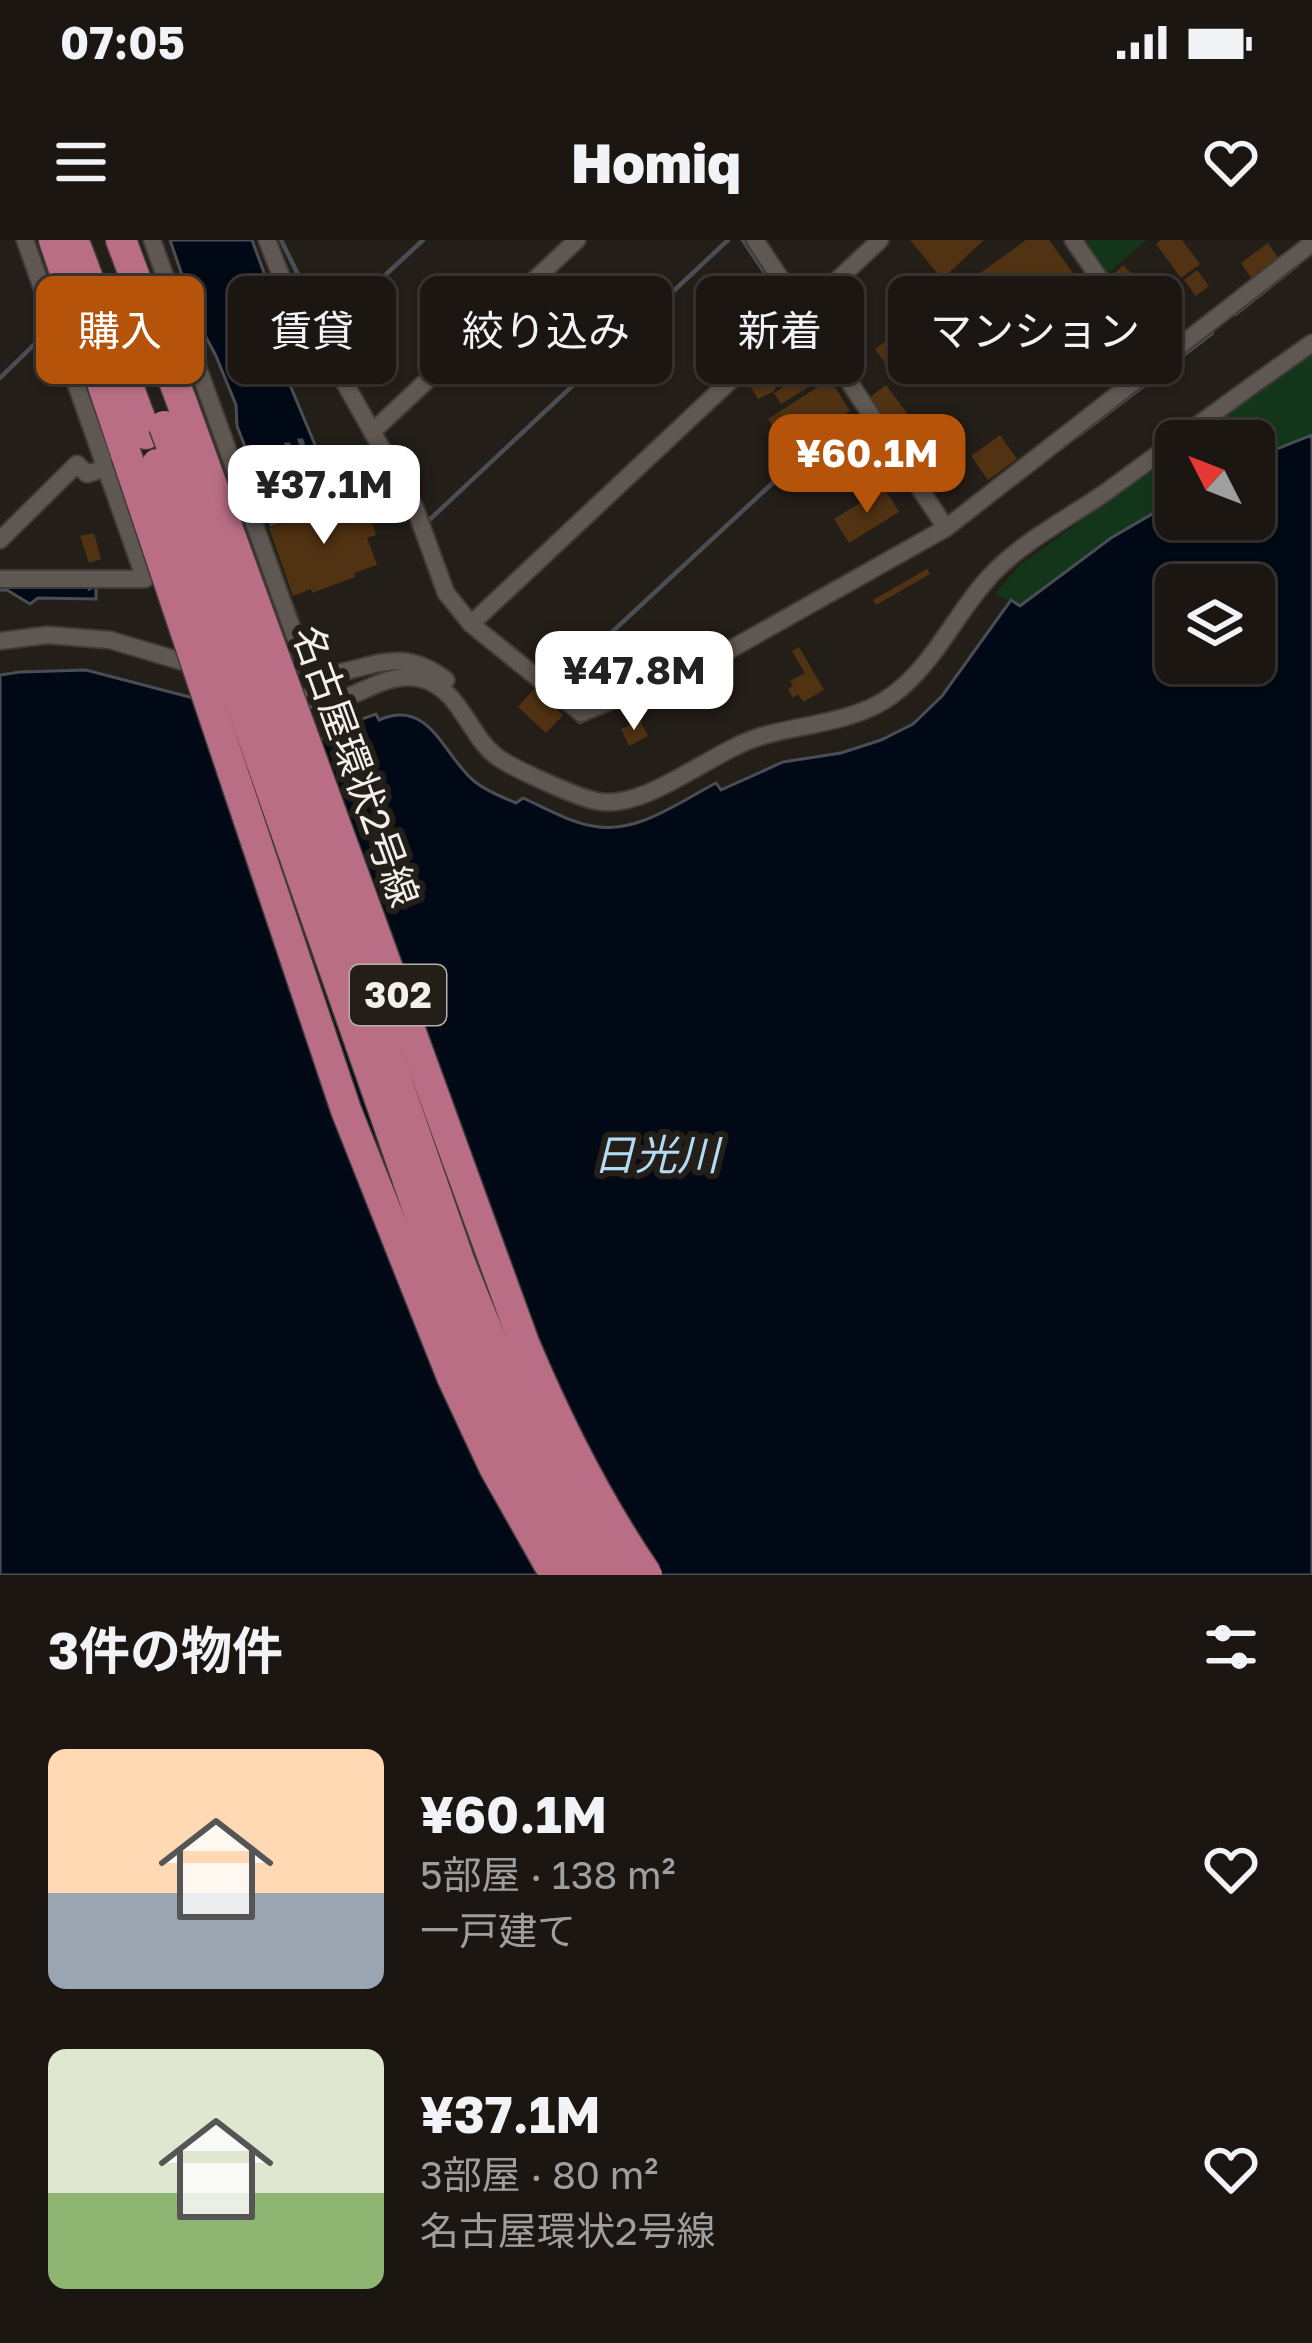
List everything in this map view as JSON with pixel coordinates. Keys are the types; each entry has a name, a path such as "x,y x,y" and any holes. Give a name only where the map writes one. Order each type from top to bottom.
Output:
{"highway":[{"name":"302","path":"53,240 116,461 346,1110 452,1377 494,1467 555,1575"},
{"path":"74,240 439,1266 510,1439 587,1575"},
{"path":"96,240 238,624 495,1354 565,1497 616,1575"},
{"name":"名古屋環状2号線","path":"122,240 524,1342 585,1474 647,1575"}],"street":[{"path":"0,579 145,579 116,461 26,240"},
{"path":"152,240 306,667 315,676 326,676 403,660 449,682 458,707"},
{"path":"267,240 314,360 328,356 372,432 415,508 446,593 471,624 581,713 708,662 946,528 1312,243"},
{"path":"372,432 577,240"},
{"path":"755,240 779,276"},
{"path":"842,276 880,240"},
{"path":"1073,240 1098,276"},
{"path":"0,641 47,635 110,640 325,703 390,679 416,678 449,695 497,757 592,800 622,802 758,737 880,704 927,660 997,569 1022,548 1312,343"},
{"path":"471,624 726,384"},
{"path":"851,384 946,528"},
{"path":"0,540 77,464 87,474 116,461"}],"green space":[{"path":"1079,240 1146,240 1105,276"},
{"path":"1312,352 1312,435 1275,450 1275,420 1219,420"},
{"path":"1155,467 1155,512 1111,538 1020,606 995,594 1020,565"}],"water":[{"path":"170,240 252,240 265,276 228,276 228,384 290,384 318,452 307,455 299,440 304,457 295,461 286,444 291,462 280,466 272,449 277,467 268,470 262,453 249,457 237,426 236,405 204,333 204,276 182,276"},
{"name":"日光川","path":"1312,435 1312,1575 0,1575 0,675 86,670 251,713 328,741 347,731 345,725 376,714 379,720 411,716 434,732 463,770 489,791 609,828 657,815 716,783 721,790 783,762 841,753 913,724 942,696 1011,600 1020,606 1111,538 1155,512 1155,540 1275,540 1275,450"},
{"path":"324,467 337,500 271,525 259,492"},
{"path":"0,583 96,586 96,599 38,598 30,604 0,590"}],"building":[{"path":"910,240 984,240 945,276 940,276"},
{"path":"1026,240 1049,240 1075,276 976,276"},
{"path":"1182,240 1200,264 1182,277 1156,244"},
{"path":"1268,243 1278,258 1251,278 1241,263"},
{"path":"1123,265 1131,273 1128,276 1111,276"},
{"path":"1197,270 1209,286 1196,296 1184,280"},
{"path":"888,340 888,368 875,349"},
{"path":"749,384 774,384 773,392 758,399"},
{"path":"788,384 807,388 781,404 774,393"},
{"path":"822,384 833,384 850,411 835,420 839,426 831,431 828,425 811,435 815,441 807,446 801,442 806,451 813,446 822,459 801,472 768,419"},
{"path":"886,385 907,413 890,425 870,397"},
{"path":"871,431 876,441 851,451 848,446"},
{"path":"1000,435 1017,459 988,480 971,456"},
{"path":"261,461 270,479 251,486 245,467"},
{"path":"884,488 899,512 849,543 834,519"},
{"path":"353,497 361,522 370,518 376,535 367,538 377,565 312,593 311,589 293,596 269,528"},
{"path":"94,533 101,559 89,563 80,536"},
{"path":"927,569 930,574 876,605 873,600"},
{"path":"799,647 824,690 803,702 788,689 793,686 790,681 805,673 792,651"},
{"path":"534,689 563,715 546,733 518,707"},
{"path":"640,720 648,736 629,746 621,729"}],"waterway":[{"path":"281,240 299,276"},
{"path":"384,276 423,240"},
{"path":"426,523 728,240"},
{"path":"743,240 767,276"},
{"path":"1235,314 1297,265"},
{"path":"1079,435 1212,333"},
{"path":"0,378 36,343"},
{"path":"556,684 792,465"},
{"path":"577,720 604,712"}]}
